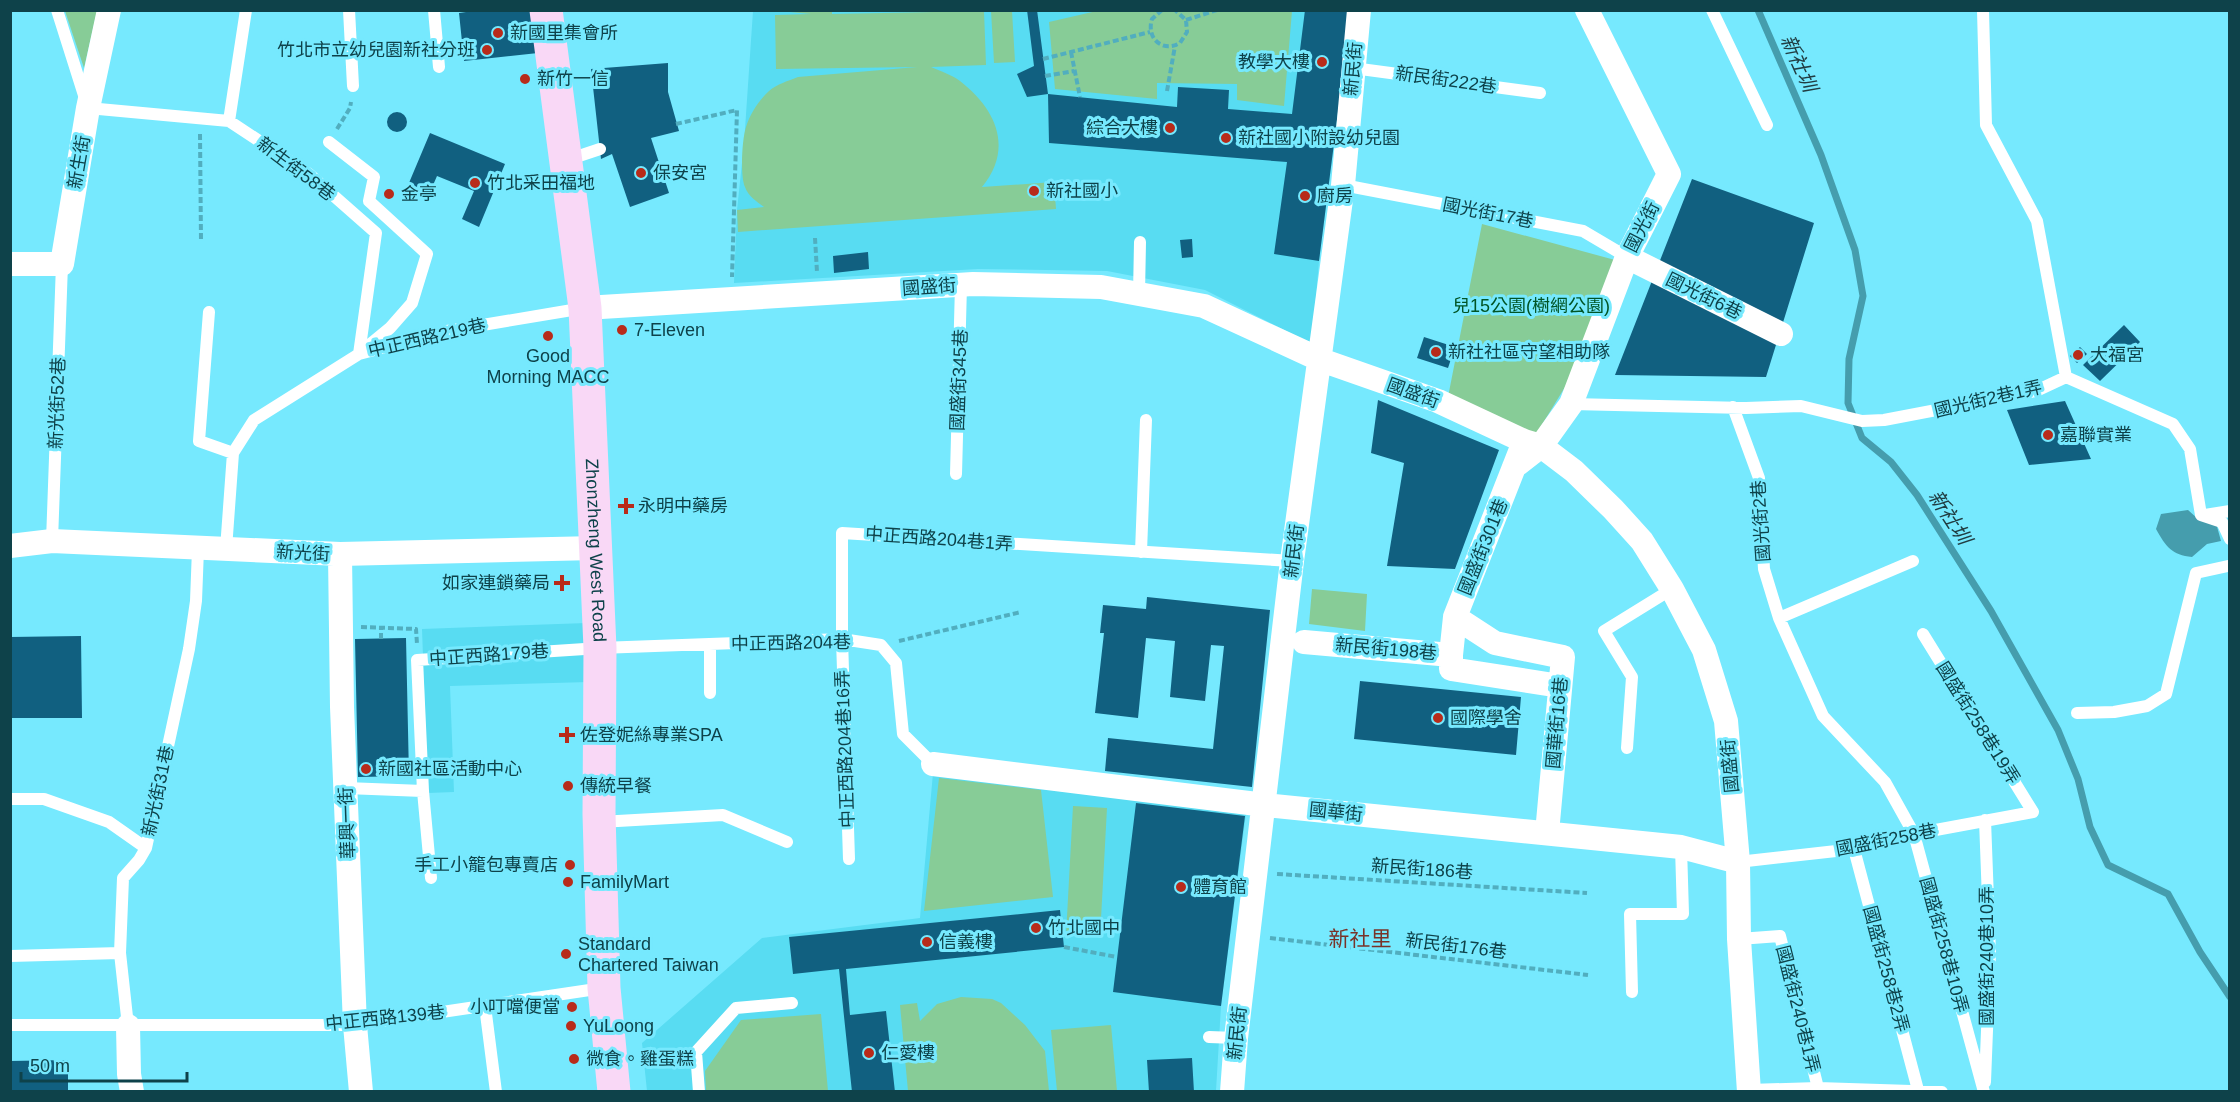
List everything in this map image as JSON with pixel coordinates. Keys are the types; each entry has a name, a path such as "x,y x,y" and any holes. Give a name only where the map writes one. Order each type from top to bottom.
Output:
{"main road":[{"name":"Zhonzheng West Road","path":"546,10 585,308 600,648 599,822 604,988 614,1092"}],"street":[{"name":"新生街","path":"62,264 88,108 109,10"},
{"name":"新民街","path":"1232,1092 1236,1038 1292,561 1321,360 1331,225 1343,185 1359,10"},
{"name":"國光街","path":"1514,467 1532,444 1571,404 1627,257 1669,174 1587,10"},
{"name":"國光街6巷","path":"1627,257 1781,334"},
{"path":"10,264 62,264"},
{"name":"國盛街","path":"585,308 961,285 1101,287 1204,306 1321,360 1438,401 1532,444 1574,471 1642,541 1672,589 1704,650 1726,721 1738,862 1739,939 1749,1091"},
{"name":"國盛街301巷","path":"1451,655 1455,616 1514,467"},
{"name":"新光街","path":"10,546 52,541 340,554 596,548"},
{"name":"華興一街","path":"340,554 355,1025 361,1092"},
{"name":"國華街16巷","path":"1455,616 1495,643 1563,657 1547,833"},
{"name":"新民街198巷","path":"1304,642 1451,655 1451,669 1560,686"},
{"name":"國華街","path":"933,764 1265,805 1681,846 1738,862"},
{"path":"128,1026 129,1074 132,1092"}],"lane":[{"path":"57,10 88,108"},
{"path":"229,121 246,10"},
{"path":"350,10 353,86"},
{"path":"434,10 439,67"},
{"path":"1712,10 1767,125"},
{"path":"1983,10 1986,125 2037,221 2066,377"},
{"name":"新民街222巷","path":"1353,68 1539,93"},
{"name":"新生街58巷","path":"88,108 229,121 309,174 376,233 359,354"},
{"path":"329,141 374,177 369,201 427,254 412,303 390,328 359,354"},
{"path":"566,160 600,149"},
{"name":"國光街17巷","path":"1343,185 1583,231 1627,257"},
{"path":"1138,294 1140,242"},
{"name":"新光街52巷","path":"52,541 62,264"},
{"name":"國盛街345巷","path":"956,474 961,285"},
{"name":"中正西路219巷","path":"233,453 254,420 359,354 447,331 585,308"},
{"path":"209,312 199,441 233,453 226,549"},
{"name":"國光街2巷1弄","path":"1733,407 1801,406 1862,420 1902,418 2036,391 2066,377 2173,424 2190,449 2201,515"},
{"path":"1571,404 1733,407"},
{"name":"國光街2巷","path":"1733,407 1760,478 1764,569 1779,618 1823,716 1885,782 1914,834"},
{"path":"1141,552 1146,420"},
{"path":"2201,515 2229,511"},
{"path":"2201,515 2222,522 2229,539"},
{"name":"中正西路204巷1弄","path":"842,639 842,533 1292,561"},
{"name":"新光街31巷","path":"128,1026 120,953 123,878 146,848 189,649 196,601 198,549"},
{"path":"1779,618 1913,561"},
{"path":"2077,713 2114,712 2147,706 2166,694 2196,573 2229,563"},
{"path":"1627,748 1632,677 1604,631 1672,589"},
{"name":"國盛街258巷19弄","path":"1923,634 2033,812"},
{"name":"中正西路204巷","path":"600,648 842,639 881,645"},
{"name":"中正西路204巷16弄","path":"842,639 849,860"},
{"path":"710,644 710,693"},
{"path":"881,645 896,663 903,734 933,764"},
{"name":"中正西路179巷","path":"431,878 423,791 417,660 600,648"},
{"path":"346,788 423,791"},
{"path":"10,800 44,799 87,814 109,822 146,848"},
{"name":"國盛街258巷","path":"1738,862 1854,849 1914,834 2033,812"},
{"path":"599,822 723,816 787,842"},
{"name":"國盛街240巷10弄","path":"1984,1092 1990,953 1985,820"},
{"name":"國盛街258巷10弄","path":"1914,834 1984,1092"},
{"path":"1632,992 1630,914 1683,914 1681,846"},
{"name":"國盛街258巷2弄","path":"1854,849 1918,1090"},
{"name":"國盛街240巷1弄","path":"1739,939 1780,936 1818,1088"},
{"path":"10,956 120,953"},
{"name":"中正西路139巷","path":"10,1025 355,1025 604,988"},
{"path":"699,1092 696,1052 736,1008 792,1003"},
{"path":"485,1006 495,1092"},
{"path":"1209,1037 1236,1038"},
{"path":"1749,1091 1818,1088 1942,1092"}],"path":[{"path":"1162,10 1152,19 1150,32 1152,38 1162,46 1174,46 1184,38 1187,26 1177,11"},
{"path":"1185,20 1217,10"},
{"path":"1043,60 1150,32"},
{"path":"1167,91 1174,46"},
{"path":"1071,52 1080,98"},
{"path":"1045,76 1074,71"},
{"path":"676,124 737,110 732,277"},
{"path":"200,118 201,240"},
{"path":"815,238 817,274"},
{"path":"881,645 1022,612"},
{"path":"341,627 416,629 417,660"},
{"path":"381,628 381,639"},
{"name":"新民街186巷","path":"1255,872 1587,893"},
{"name":"新民街176巷","path":"1248,935 1588,975"},
{"path":"1064,947 1117,957"}],"shaded area":[{"name":"新社國小","path":"753,11 1351,11 1319,261 1312,344 1205,290 1107,271 978,269 734,283 737,210"},
{"path":"2188,510 2198,519 2216,523 2221,541 2207,544 2192,557 2170,549 2156,529 2161,514"},
{"path":"587,623 589,682 450,686 454,792 428,793 422,629"},
{"name":"竹北國中","path":"933,773 1247,806 1221,1006 1216,1091 647,1091 642,1043 762,938 920,918"}],"green space":[{"path":"1101,10 1292,11 1284,106 1237,100 1237,84 1157,83 1157,99 1055,89 1049,22"},
{"path":"65,11 97,11 84,68"},
{"path":"779,11 832,11 832,14 984,11 986,65 931,67 960,81 973,92 991,117 999,144 992,172 982,187 1054,182 1056,209 738,232 737,210 764,207 746,190 742,175 742,157 745,133 752,112 769,91 798,77 917,67 776,69 775,15 811,14"},
{"path":"991,11 1012,11 1015,62 994,63"},
{"name":"兒15公園(樹網公園)","path":"1482,224 1615,260 1573,374 1535,436 1448,397"},
{"path":"1312,589 1367,594 1365,631 1309,624"},
{"path":"939,778 1041,790 1053,897 924,911"},
{"path":"1073,806 1107,808 1100,937 1066,935"},
{"path":"961,997 992,999 1001,1003 1025,1025 1045,1051 1049,1091 908,1091 900,1005 917,1003 920,1021 937,1004"},
{"path":"821,1014 828,1091 706,1091 705,1071 741,1020"},
{"path":"1111,1025 1117,1091 1057,1091 1051,1030"}],"building":[{"name":"新國里集會所","path":"480,10 533,10 538,53 464,61 459,13"},
{"path":"1027,10 1037,10 1048,94 1027,97 1017,74 1034,66"},
{"path":"1305,10 1351,10 1319,261 1274,254 1287,162 1049,143 1048,94 1177,107 1178,87 1229,90 1228,109 1292,114"},
{"path":"668,63 668,92 679,131 651,138 669,193 630,207 612,154 601,159 591,69"},
{"path":"397,112 404,115 407,122 404,129 397,132 390,129 387,122 390,115"},
{"name":"竹北采田福地","path":"430,133 505,164 479,227 462,219 474,191 437,176 427,199 406,190"},
{"path":"1692,179 1814,223 1766,377 1615,375"},
{"path":"1192,239 1193,257 1182,258 1180,240"},
{"path":"868,252 869,269 834,273 833,256"},
{"path":"2124,325 2140,342 2100,381 2083,365"},
{"name":"新社社區守望相助隊","path":"1424,337 1455,347 1448,368 1417,358"},
{"name":"大福宮","path":"2080,347 2087,354 2077,363 2070,356"},
{"path":"1378,400 1499,450 1455,569 1387,566 1404,463 1371,453"},
{"name":"嘉聯實業","path":"2065,401 2091,459 2029,465 2007,410"},
{"path":"1147,597 1270,610 1252,787 1105,771 1108,738 1213,749 1224,646 1211,645 1205,701 1170,697 1175,641 1146,638 1138,718 1095,713 1104,633 1100,633 1103,605 1146,609"},
{"path":"81,636 82,718 10,718 10,637"},
{"path":"406,638 409,776 358,777 355,639"},
{"name":"國際學舍","path":"1360,681 1521,697 1516,755 1354,739"},
{"name":"體育館","path":"1136,803 1245,816 1221,1006 1113,992"},
{"name":"信義樓","path":"1060,910 1064,947 846,969 850,1015 886,1011 895,1092 852,1092 839,969 793,974 789,937"},
{"path":"1192,1058 1194,1092 1149,1092 1147,1060"},
{"path":"68,1060 68,1092 10,1092 10,1061"}],"waterway":[{"name":"新社圳","path":"1758,10 1821,155 1855,250 1863,296 1849,359 1848,403 1862,438 1891,462 1917,495 1991,611 2058,730 2078,779 2090,827 2108,865 2168,894 2200,952 2230,997"}],"place":[{"name":"新國里集會所","path":"498,33"},
{"name":"竹北市立幼兒園新社分班","path":"487,50"},
{"name":"教學大樓","path":"1322,62"},
{"name":"新竹一信","path":"525,79"},
{"name":"綜合大樓","path":"1170,128"},
{"name":"新社國小附設幼兒園","path":"1226,138"},
{"name":"保安宮","path":"641,173"},
{"name":"竹北采田福地","path":"475,183"},
{"name":"新社國小","path":"1034,191"},
{"name":"金亭","path":"389,194"},
{"name":"廚房","path":"1305,196"},
{"name":"7-Eleven","path":"622,330"},
{"name":"Good Morning MACC","path":"548,336"},
{"name":"新社社區守望相助隊","path":"1436,352"},
{"name":"大福宮","path":"2078,355"},
{"name":"嘉聯實業","path":"2048,435"},
{"name":"永明中藥房","path":"626,506"},
{"name":"如家連鎖藥局","path":"562,583"},
{"name":"國際學舍","path":"1438,718"},
{"name":"佐登妮絲專業SPA","path":"567,735"},
{"name":"新國社區活動中心","path":"366,769"},
{"name":"傳統早餐","path":"568,786"},
{"name":"手工小籠包專賣店","path":"570,865"},
{"name":"FamilyMart","path":"568,882"},
{"name":"體育館","path":"1181,887"},
{"name":"竹北國中","path":"1036,928"},
{"name":"信義樓","path":"927,942"},
{"name":"Standard Chartered Taiwan","path":"566,954"},
{"name":"小叮噹便當","path":"572,1007"},
{"name":"YuLoong","path":"571,1026"},
{"name":"仁愛樓","path":"869,1053"},
{"name":"微食。雞蛋糕","path":"574,1059"}],"district":[{"name":"新社里","path":"1360,938"}]}
